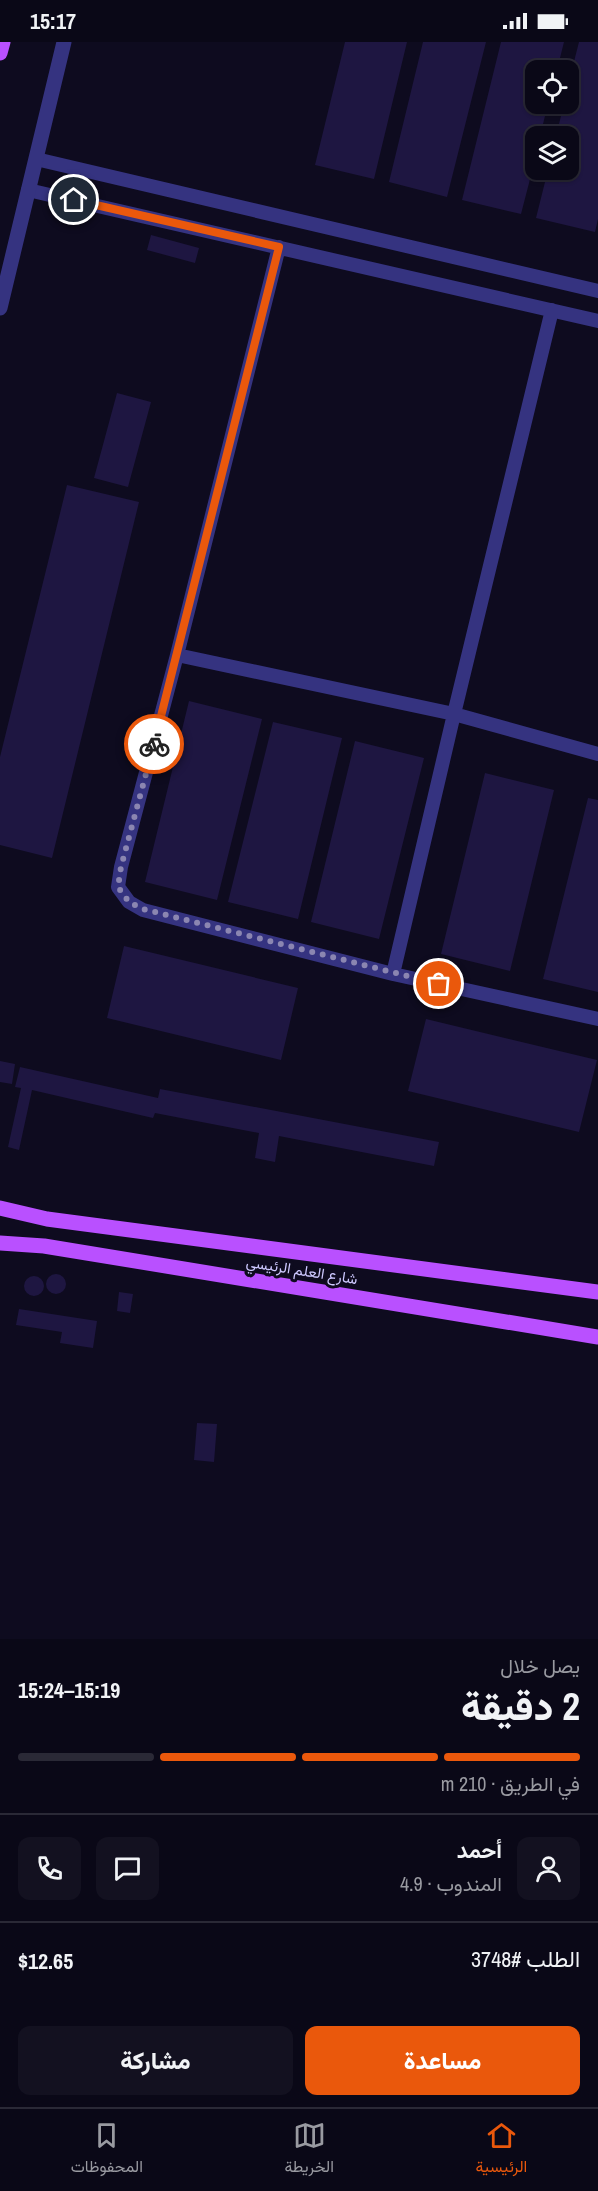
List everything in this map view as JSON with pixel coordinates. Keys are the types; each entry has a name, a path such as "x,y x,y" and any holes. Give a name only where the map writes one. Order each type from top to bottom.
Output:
{"main road":[{"path":"0,53 3,42"},
{"name":"شارع العلم الرئيسي","path":"0,1208 47,1219 598,1292"},
{"path":"44,1246 47,1219"},
{"name":"شارع العلم الرئيسي","path":"0,1243 44,1246 598,1337"}],"street":[{"path":"0,308 64,42"}],"lane":[{"path":"36,159 598,291"},
{"path":"28,190 598,321"},
{"path":"279,247 177,655 121,867 118,887 129,902 143,909 393,974 598,1019"},
{"path":"393,974 552,310"},
{"path":"177,655 454,714 598,754"}],"building":[{"path":"345,42 407,42 374,179 315,165"},
{"path":"423,42 486,42 447,197 389,182"},
{"path":"501,42 564,42 560,60 525,60 525,114 546,114 542,126 525,126 525,180 530,180 521,214 462,200"},
{"path":"579,42 598,42 598,219 595,232 536,218 546,180 579,180 579,126 558,126 562,114 579,114 579,60 574,60"},
{"path":"151,235 199,248 195,263 147,250"},
{"path":"117,393 151,402 128,487 94,478"},
{"path":"67,485 139,502 52,858 0,845 0,757"},
{"path":"189,701 262,719 217,900 145,882"},
{"path":"273,722 342,738 298,919 228,902"},
{"path":"355,741 424,758 379,939 311,922"},
{"path":"485,773 554,790 510,971 441,954"},
{"path":"588,798 598,800 598,992 543,979"},
{"path":"124,946 298,988 281,1060 107,1018"},
{"path":"426,1019 597,1060 579,1132 408,1091"},
{"path":"0,1061 15,1064 12,1084 0,1082"},
{"path":"20,1067 158,1098 160,1089 439,1142 434,1166 279,1136 275,1162 255,1158 259,1133 155,1113 153,1118 32,1090 19,1150 8,1147 21,1088 15,1087"},
{"path":"56,1274 63,1277 66,1284 63,1291 56,1294 49,1291 46,1284 49,1277"},
{"path":"34,1276 41,1279 44,1286 41,1293 34,1296 27,1293 24,1286 27,1279"},
{"path":"119,1292 133,1294 130,1313 117,1311"},
{"path":"19,1309 97,1321 93,1348 60,1343 62,1332 16,1325"},
{"path":"197,1423 217,1424 214,1462 194,1460"}],"way so far":[{"path":"154,744 121,867 118,887 129,902 143,909 439,984"}],"route":[{"path":"74,200 279,247 154,744"}]}
